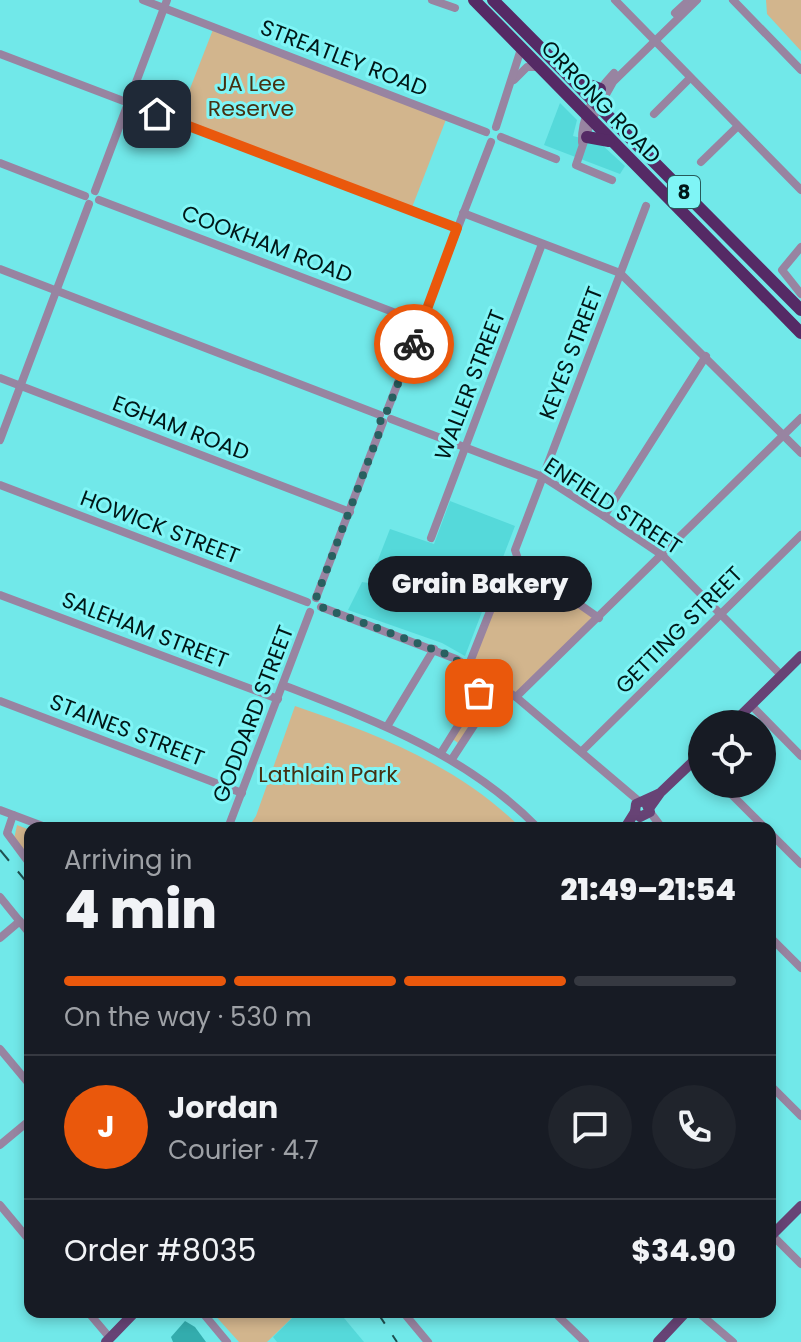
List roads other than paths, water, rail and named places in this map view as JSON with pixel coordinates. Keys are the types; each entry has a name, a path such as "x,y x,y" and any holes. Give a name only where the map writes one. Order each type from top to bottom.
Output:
{"highway":[{"name":"ORRONG ROAD","path":"474,0 538,67 592,112 801,310"},
{"name":"ORRONG ROAD","path":"493,0 565,76 612,142 801,333"},
{"path":"565,76 600,89"},
{"path":"584,140 612,142"}],"main road":[{"path":"746,710 801,656"},
{"path":"631,822 688,769"},
{"path":"776,1228 801,1203"},
{"path":"108,1340 129,1318"},
{"path":"658,1342 688,1318"},
{"path":"666,1342 690,1318"}],"street":[{"name":"STREATLEY ROAD","path":"143,0 166,4 486,132"},
{"path":"432,0 455,8"},
{"path":"615,0 801,190"},
{"path":"592,112 613,82 689,0"},
{"path":"612,180 578,167 576,160 600,89 697,0"},
{"path":"733,0 801,70"},
{"path":"0,163 87,200 97,196 166,4"},
{"path":"491,142 486,132 496,127 514,81 521,49"},
{"path":"0,54 457,228"},
{"path":"514,81 527,67 538,67"},
{"path":"654,114 690,78"},
{"path":"496,127 501,137 556,159"},
{"path":"701,162 737,127"},
{"path":"309,607 316,598 350,512 491,142 501,137"},
{"name":"COOKHAM ROAD","path":"97,196 422,323"},
{"path":"0,440 57,292 87,200"},
{"name":"KEYES STREET","path":"599,618 515,557 646,206"},
{"path":"463,213 620,273 801,453"},
{"name":"WALLER STREET","path":"431,538 542,244"},
{"path":"801,247 782,270 801,294"},
{"name":"ENFIELD STREET","path":"0,269 543,477 662,555 781,675"},
{"path":"604,516 706,356"},
{"name":"EGHAM ROAD","path":"0,378 350,512"},
{"path":"516,697 801,418"},
{"name":"HOWICK STREET","path":"0,485 309,607"},
{"name":"GETTING STREET","path":"582,751 801,535"},
{"path":"468,667 500,586"},
{"name":"SALEHAM STREET","path":"0,595 278,699"},
{"path":"316,598 321,607"},
{"path":"309,607 321,607 434,649 468,667 516,697 582,751 656,822"},
{"name":"GODDARD STREET","path":"230,822 278,699 309,607"},
{"path":"388,725 434,649"},
{"path":"441,753 487,679"},
{"path":"283,685 388,725 452,759 517,806 532,822"},
{"path":"452,759 499,687"},
{"path":"479,693 490,701"},
{"name":"STAINES STREET","path":"0,701 242,793"},
{"path":"751,705 801,756"},
{"path":"451,738 461,745"},
{"path":"735,798 759,822"},
{"path":"24,856 7,833 6,812 32,822"},
{"path":"776,839 801,864"},
{"path":"0,897 24,926"},
{"path":"0,938 20,921"},
{"path":"776,943 801,968"},
{"path":"0,1049 24,1078"},
{"path":"776,1091 801,1116"},
{"path":"0,1145 24,1125"},
{"path":"0,1205 24,1234"},
{"path":"776,1240 801,1264"},
{"path":"92,1318 108,1340"},
{"path":"207,1318 227,1342"},
{"path":"408,1318 428,1342"},
{"path":"560,1318 585,1342"},
{"path":"705,1318 733,1342"}],"railway":[{"path":"0,850 24,879"},
{"path":"381,1318 397,1342"}],"place":[{"name":"Grain Bakery","path":"479,693"}],"park label":[{"name":"JA Lee Reserve","path":"251,96"},
{"name":"Lathlain Park","path":"328,774"}]}
